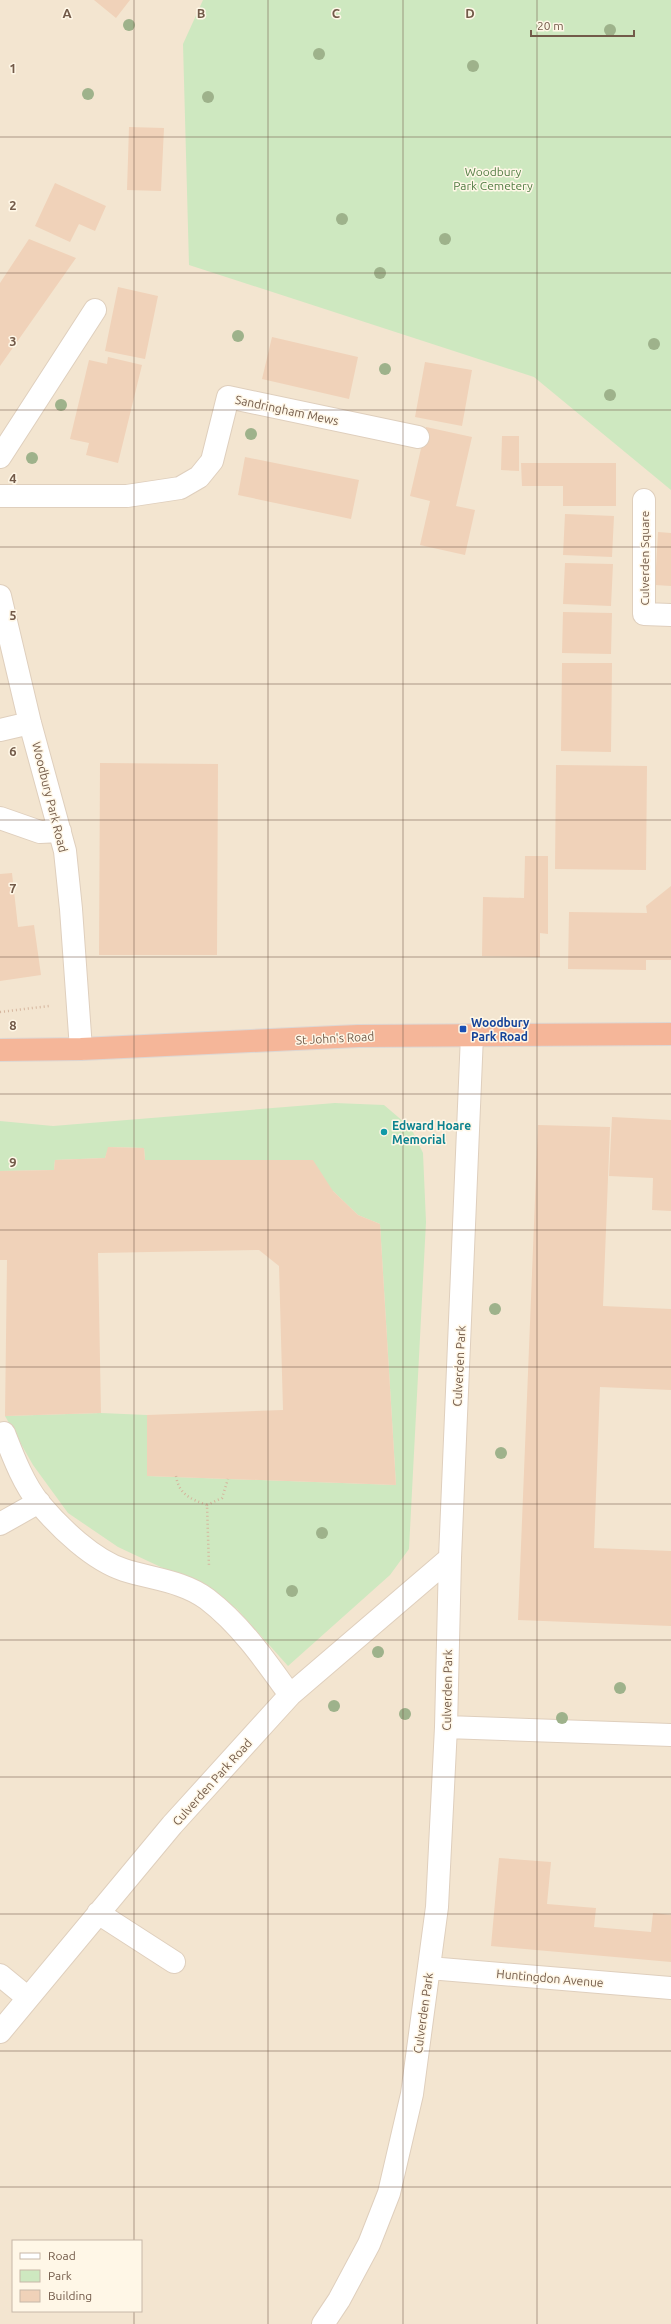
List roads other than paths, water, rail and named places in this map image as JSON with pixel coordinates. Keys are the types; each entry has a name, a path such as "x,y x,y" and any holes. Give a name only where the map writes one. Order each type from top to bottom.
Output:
{"highway":[{"name":"St John's Road","path":"0,1050 81,1049 358,1036 671,1034"}],"street":[{"path":"0,458 95,310"},
{"name":"Sandringham Mews","path":"0,496 127,496 180,488 199,477 212,461 228,397 418,437"},
{"name":"Culverden Square","path":"644,500 644,614 671,615"},
{"name":"Woodbury Park Road","path":"0,596 30,723 60,831 72,909 81,1049"},
{"path":"0,730 30,723"},
{"path":"0,818 40,832 60,831"},
{"name":"Culverden Park","path":"322,2324 339,2300 369,2244 389,2193 412,2094 437,1907 446,1727 450,1558 472,1035"},
{"path":"4,1432 16,1463 39,1502 88,1551 116,1568 147,1578 173,1582 206,1599 251,1640 290,1695"},
{"path":"0,1524 39,1502"},
{"name":"Culverden Park Road","path":"0,2032 172,1825 290,1695 450,1558"},
{"path":"446,1727 671,1735"},
{"path":"98,1914 174,1962"},
{"name":"Huntingdon Avenue","path":"429,1968 671,1988"},
{"path":"0,1975 28,1998"}],"place":[{"name":"Woodbury Park Road","path":"463,1029"},
{"name":"Edward Hoare Memorial","path":"384,1132"}],"park label":[{"name":"Woodbury Park Cemetery","path":"493,178"}]}
